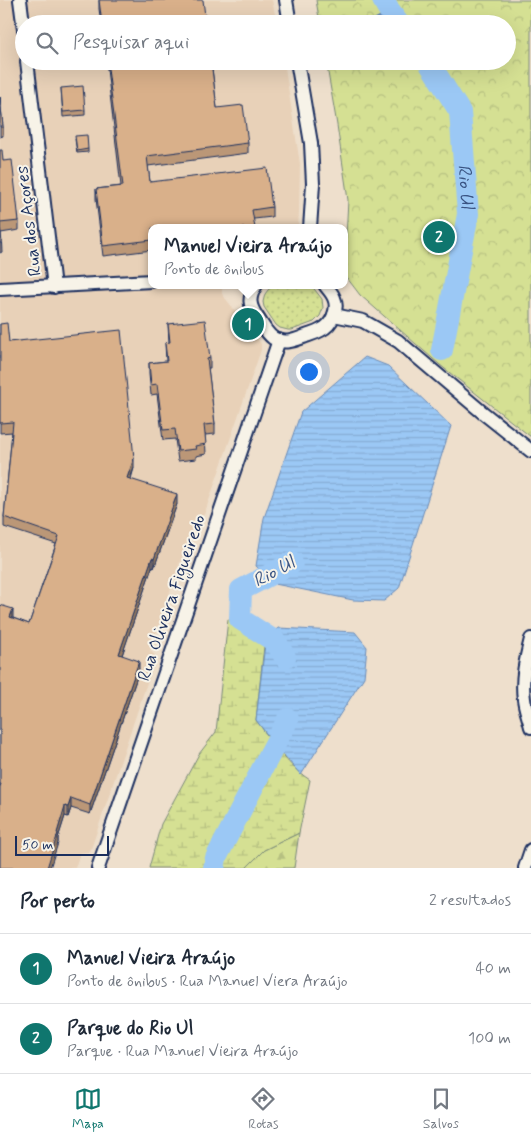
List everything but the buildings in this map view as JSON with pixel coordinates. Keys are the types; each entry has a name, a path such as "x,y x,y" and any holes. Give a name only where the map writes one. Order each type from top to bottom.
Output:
{"street":[{"path":"20,0 22,15"},
{"path":"286,0 288,15"},
{"name":"Rua dos Açores","path":"29,70 54,287"},
{"path":"299,70 312,143 313,184 310,224"},
{"path":"0,289 148,281"},
{"path":"251,289 251,308 269,334 279,340 291,341 322,330 327,326 334,315 335,309 334,297 328,289"},
{"path":"334,315 363,321 398,341 531,451"},
{"name":"Rua Oliveira Figueiredo","path":"98,868 279,340"},
{"path":"531,643 526,660 524,680 524,700 531,727"},
{"path":"525,868 531,850"}],"shaded area":[{"path":"0,0 272,0 275,15 15,15 15,70 285,70 300,164 298,224 148,224 148,289 222,289 222,294 261,344 261,350 204,515 196,515 150,651 156,656 90,852 80,853 75,868 0,868"}],"green space":[{"path":"316,0 531,0 531,437 440,365 360,295 348,279 348,200 328,70 516,70 516,15 318,15"},
{"path":"314,289 322,299 323,308 320,316 314,322 292,330 280,328 264,307 263,302 268,290"},
{"path":"228,619 265,637 256,720 287,761 310,780 299,833 264,850 246,868 149,868 161,824 199,754 216,732"},
{"path":"299,833 294,868 246,868 264,850"}],"water":[{"path":"365,357 388,366 451,426 399,588 384,601 353,600 275,584 256,566 264,518 301,412"},
{"path":"279,628 355,632 367,647 364,677 301,775 256,720 266,635"}],"waterway":[{"name":"Rio Ul","path":"383,0 392,15"},
{"path":"385,15 390,12"},
{"name":"Rio Ul","path":"434,70 460,112 468,214 442,350"},
{"name":"Rio Ul","path":"285,657 276,642 240,619 241,590 292,563"},
{"name":"Rio Ul","path":"214,868 216,858 288,719"}],"place":[{"name":"Parque do Rio Ul","path":"439,237"},
{"name":"Manuel Vieira Araújo","path":"248,324"}]}
